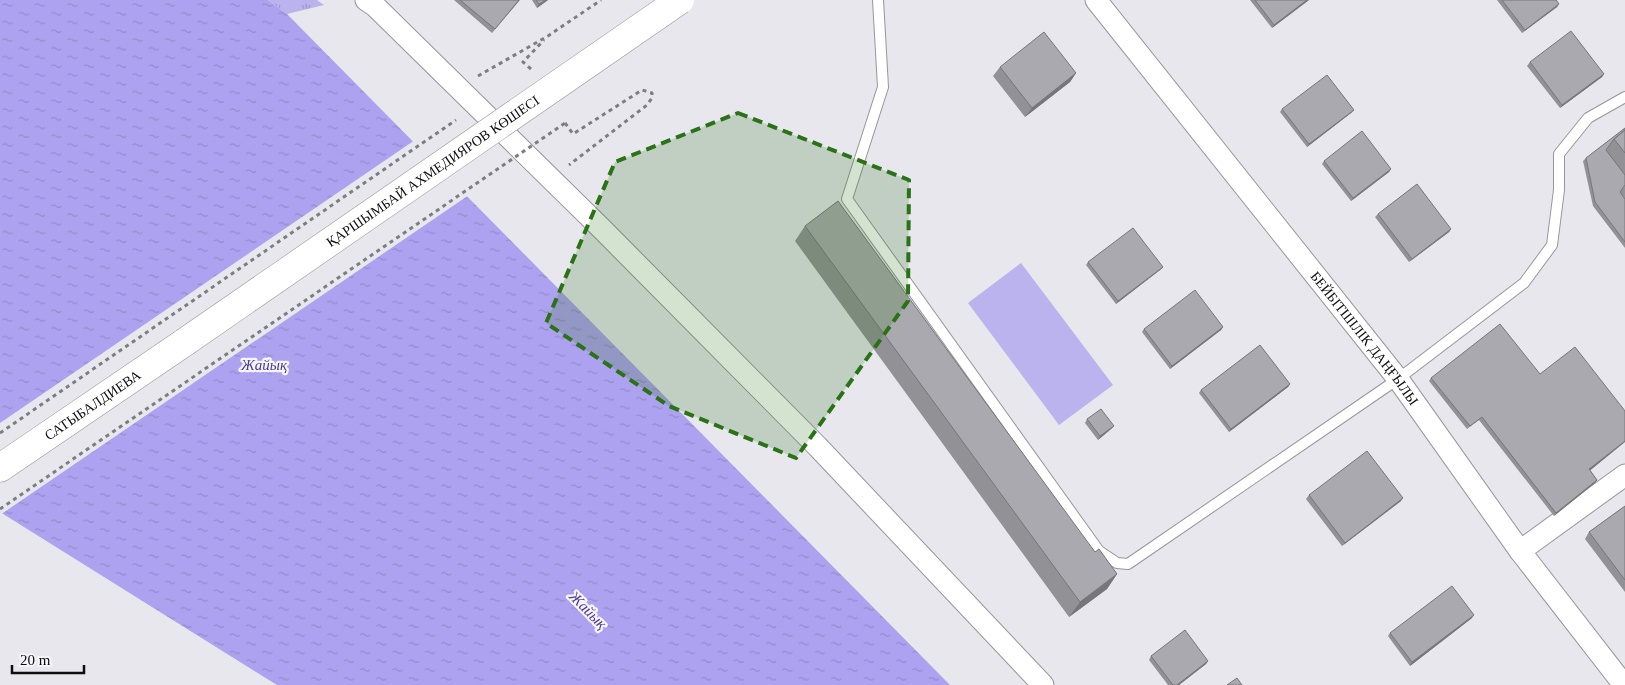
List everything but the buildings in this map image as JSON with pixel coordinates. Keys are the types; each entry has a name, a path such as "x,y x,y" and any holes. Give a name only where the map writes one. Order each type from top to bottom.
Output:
{"main road":[{"name":"ҚАРШЫМБАЙ АХМЕДИЯРОВ КӨШЕСІ","path":"185,342 680,0"},
{"name":"САТЫБАЛДИЕВА","path":"0,468 185,342"}],"street":[{"path":"366,0 550,178 818,447 1042,685"},
{"name":"БЕЙБІТШІЛІК ДАҢҒЫЛЫ","path":"1096,0 1398,379 1520,551 1624,685"},
{"path":"1520,551 1625,475"}],"lane":[{"path":"878,0 883,87 848,199 1099,551 1117,563 1128,564 1398,379 1524,284 1552,245 1559,190 1559,154 1588,118 1625,97"}],"path":[{"path":"458,88 548,36 601,0"},
{"path":"531,69 523,62 548,36"},
{"path":"0,509 565,123 573,134 642,90 652,93 652,98 647,105 550,178"},
{"path":"0,433 457,120"}],"highlighted area":[{"path":"738,113 909,180 908,301 796,458 669,406 546,323 615,162"}],"green space":[{"path":"268,0 317,0 324,5 287,14"},
{"path":"1021,263 1113,385 1059,425 968,303"}],"water":[{"name":"Жайық","path":"0,0 268,0 287,14 950,685 277,685 0,512"}],"pier":[{"path":"415,140 469,195 0,515 0,423"}]}
